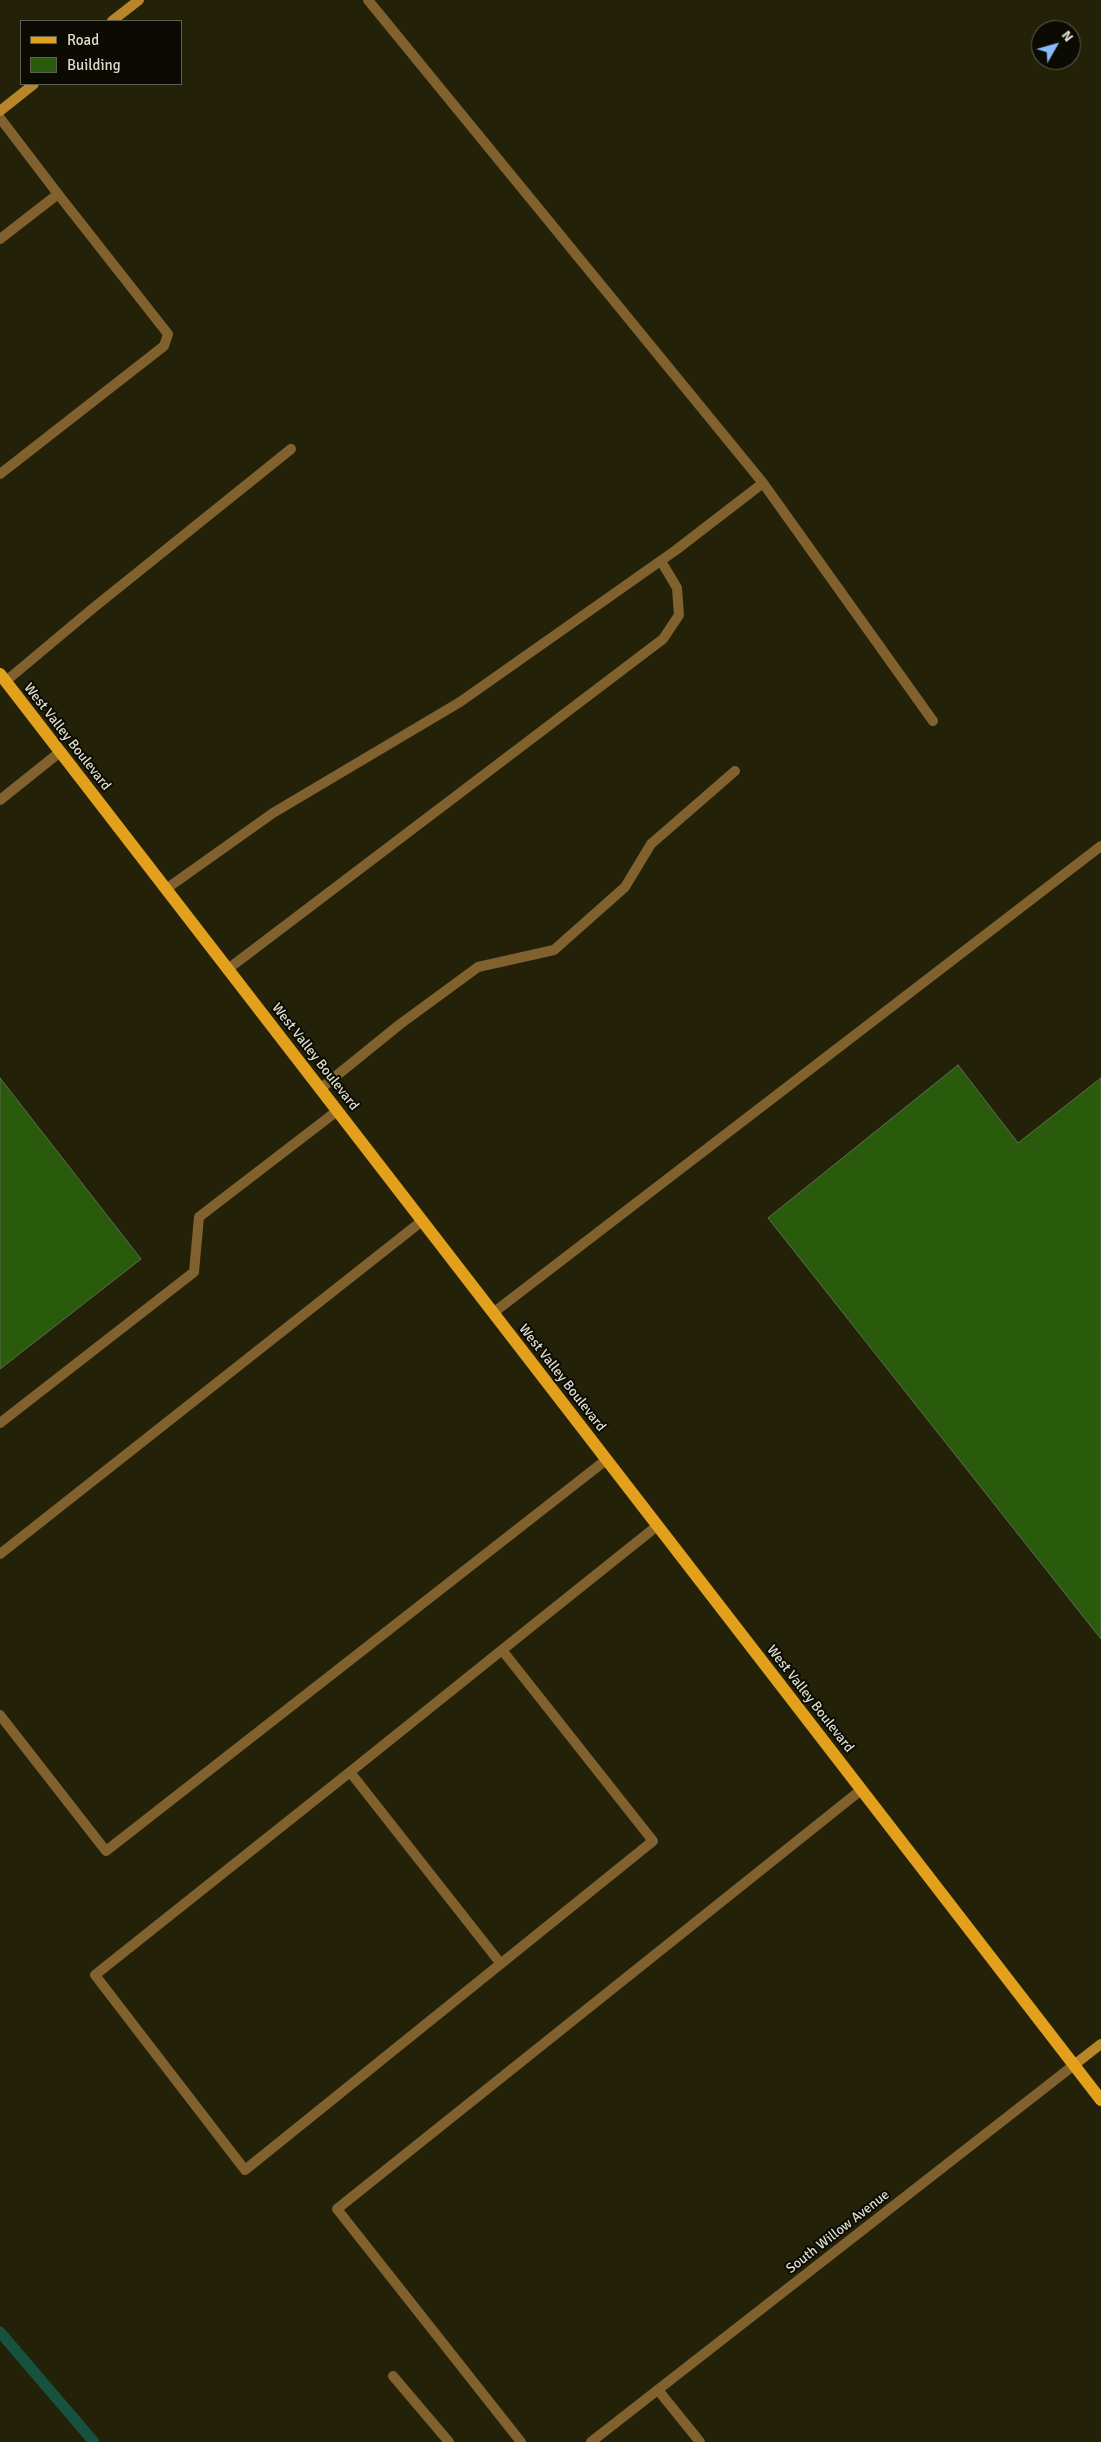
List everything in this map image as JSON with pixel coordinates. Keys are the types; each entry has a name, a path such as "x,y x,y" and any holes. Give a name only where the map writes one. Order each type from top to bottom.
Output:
{"main road":[{"name":"West Valley Boulevard","path":"3,678 1101,2100"}],"street":[{"path":"113,20 139,0"},
{"path":"368,0 763,483 933,721"},
{"path":"0,110 33,85"},
{"path":"0,118 168,334 164,346 0,474"},
{"path":"0,239 58,194"},
{"path":"3,678 291,450"},
{"path":"166,889 273,812 460,702 661,561 763,483"},
{"path":"228,969 663,639 679,616 677,588 661,561"},
{"path":"0,800 60,752"},
{"path":"320,1089 393,1030 478,967 554,950 624,887 651,844 735,770"},
{"path":"493,1312 1101,846"},
{"path":"0,1423 194,1272 199,1217 337,1111"},
{"path":"0,1554 422,1221"},
{"path":"0,1715 106,1851 606,1460"},
{"path":"502,1650 653,1841 245,2170 95,1975 502,1650 658,1526"},
{"path":"350,1772 501,1964"},
{"path":"521,2442 337,2209 861,1790"},
{"name":"South Willow Avenue","path":"591,2442 1101,2044"},
{"path":"393,2376 449,2442"},
{"path":"658,2390 700,2442"}],"building":[{"path":"958,1065 1018,1143 1101,1078 1101,1639 768,1218"},
{"path":"0,1078 141,1259 0,1369"}],"waterway":[{"path":"0,2332 94,2442"}]}
